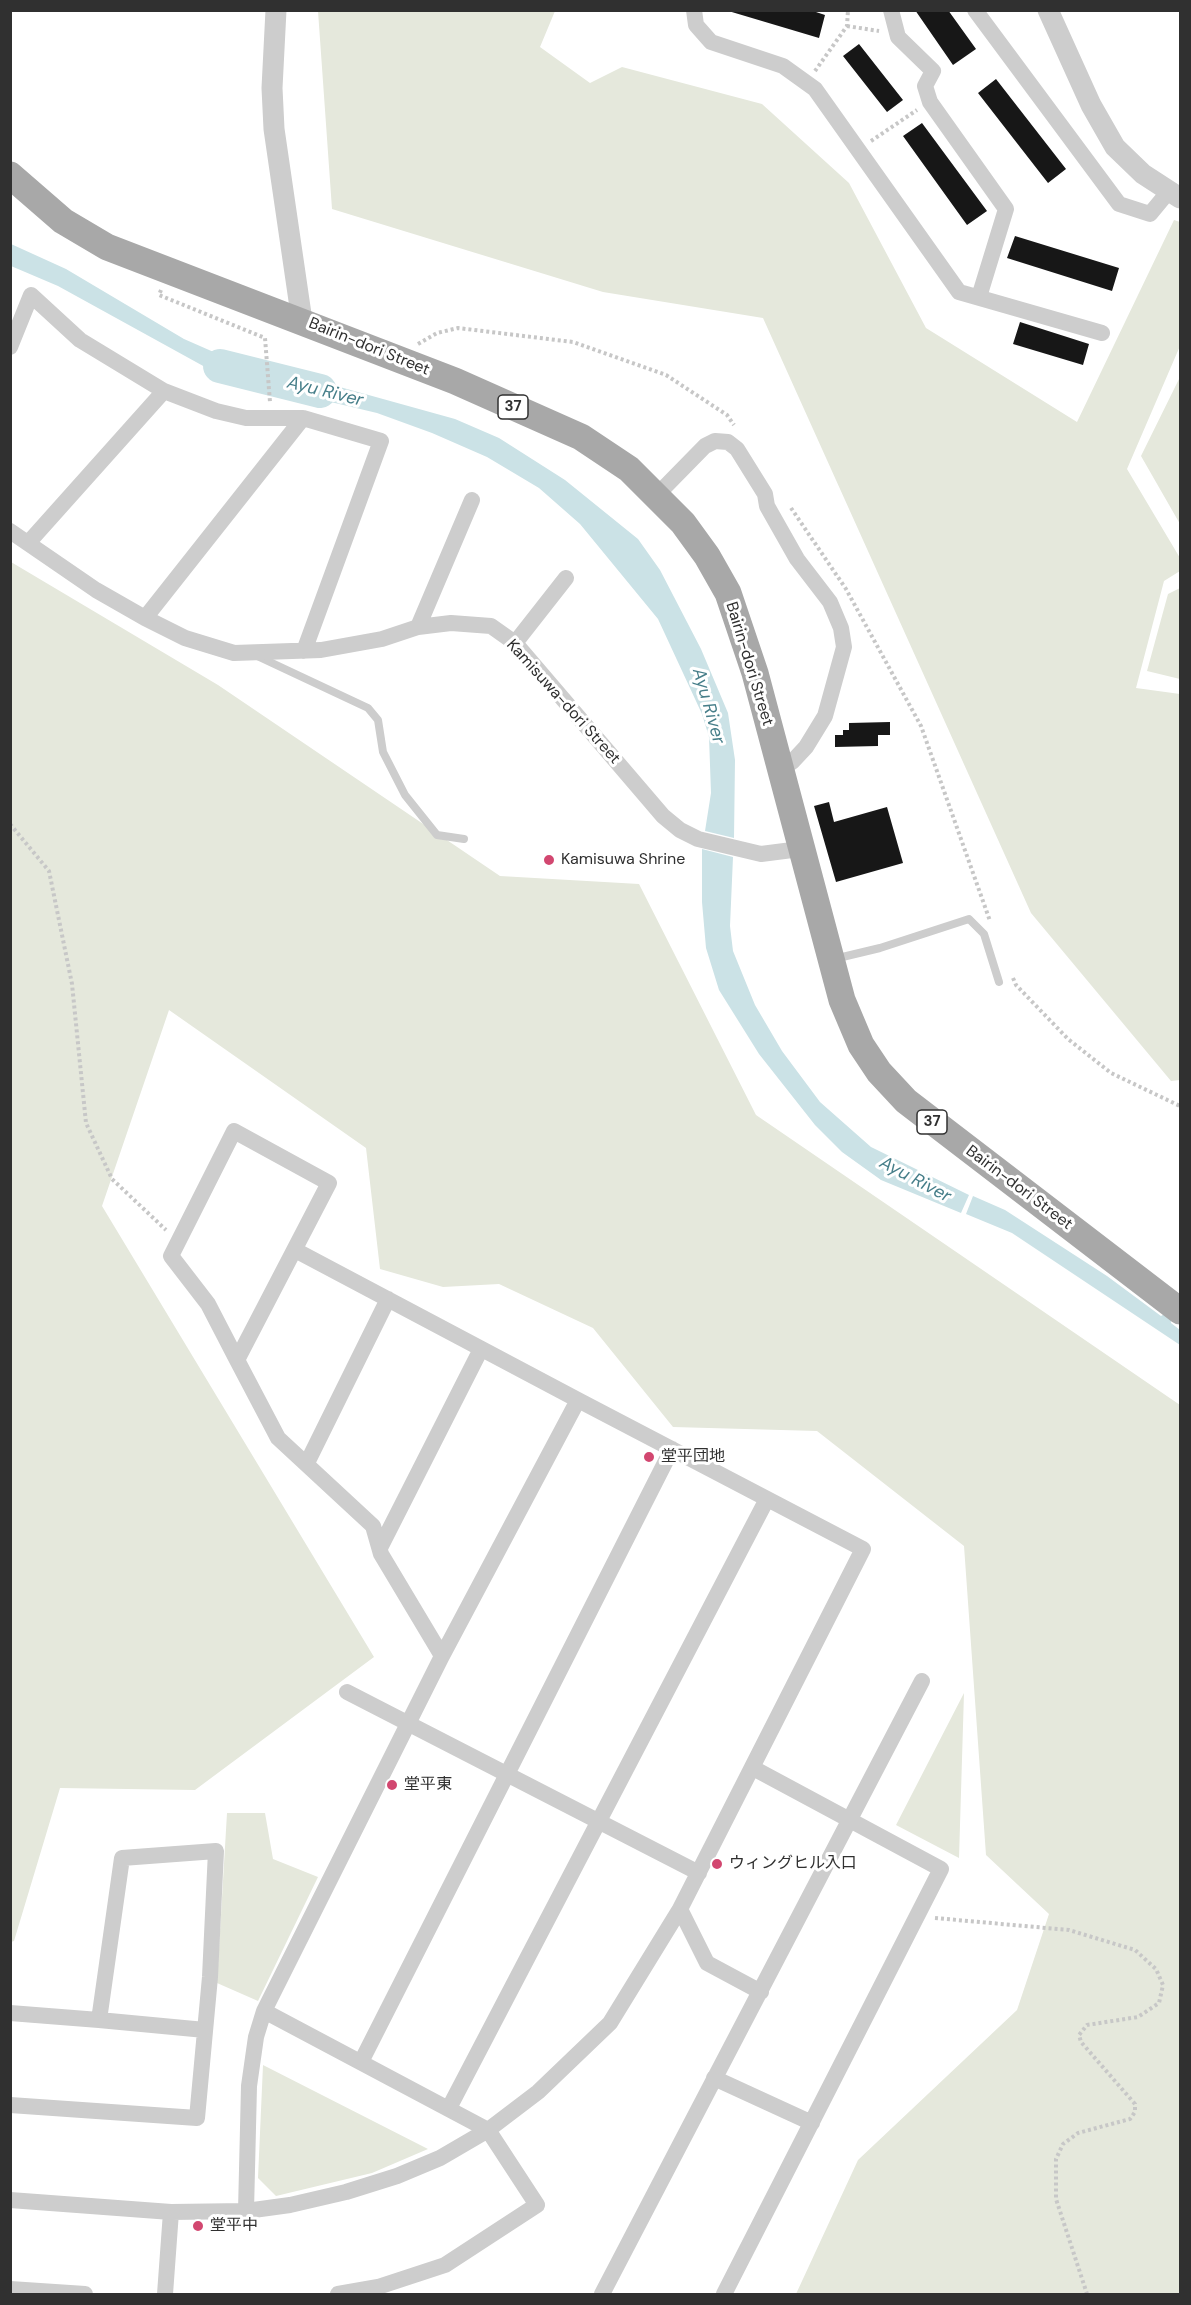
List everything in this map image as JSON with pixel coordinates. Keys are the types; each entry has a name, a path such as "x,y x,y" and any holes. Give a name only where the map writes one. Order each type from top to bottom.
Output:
{"main road":[{"name":"Bairin-dori Street","path":"10,175 63,221 107,247 454,381 581,438 629,469 683,523 707,556 728,592 755,673 842,1000 861,1045 879,1072 906,1101 1180,1311"}],"street":[{"path":"276,10 272,88 274,129 302,321"},
{"path":"694,10 696,25 711,42 783,66 815,89 959,292 1102,333"},
{"path":"891,10 898,37 933,71 925,86 930,102 1006,209 979,297"},
{"path":"975,10 1119,204 1150,214 1175,195 1143,174 1115,147 1091,105 1048,10"},
{"path":"10,347 31,295 80,340 164,391 216,411 246,418 303,418 381,441 304,651"},
{"path":"29,542 164,391"},
{"path":"146,618 303,418"},
{"path":"656,496 705,446 714,441 728,442 737,449 765,494 767,506 797,559 830,602 841,628 844,647 825,716 807,747 792,762 780,767"},
{"path":"418,627 472,500"},
{"name":"Kamisuwa-dori Street","path":"10,531 96,590 146,618 185,638 234,653 321,650 382,639 418,627 451,623 491,626 515,643 663,816 680,830 698,839 741,850 776,854 800,849"},
{"path":"515,643 566,578"},
{"path":"237,1360 329,1183 234,1131 171,1256 208,1304 237,1360 278,1438 373,1526 380,1548 441,1656"},
{"path":"10,2200 171,2212 246,2211 290,2205 335,2195 397,2176 440,2158 488,2130 538,2092 610,2023 680,1909 863,1549 295,1250"},
{"path":"307,1464 388,1299"},
{"path":"380,1548 481,1349"},
{"path":"246,2211 249,2086 256,2037 264,2011 441,1656 578,1400"},
{"path":"361,2062 672,1449"},
{"path":"449,2108 767,1499"},
{"path":"602,2295 922,1681"},
{"path":"347,1692 699,1873"},
{"path":"724,2295 941,1869 753,1768"},
{"path":"10,2106 197,2118 216,1851 122,1858 99,2020"},
{"path":"680,1909 707,1963 761,1992"},
{"path":"264,2011 488,2130 537,2205 445,2265 378,2287 338,2295"},
{"path":"10,2013 205,2030"},
{"path":"714,2078 812,2123"},
{"path":"165,2295 171,2212"},
{"path":"10,2289 85,2295"}],"lane":[{"path":"249,652 368,708 378,720 383,752 405,795 437,835 464,838"},
{"path":"831,960 880,948 969,919 984,934 999,982"}],"path":[{"path":"806,82 848,26 848,10"},
{"path":"848,26 875,30 898,37"},
{"path":"858,150 930,102"},
{"path":"417,345 437,333 458,328 573,342 666,375 727,415 740,434"},
{"path":"266,346 270,405"},
{"path":"786,502 846,589 921,726 994,931"},
{"path":"10,824 49,871 72,984 86,1123 111,1179 168,1232"},
{"path":"1011,974 1016,985 1068,1039 1111,1073 1180,1106"},
{"path":"934,1918 1069,1930 1134,1950 1156,1969 1163,1985 1159,2003 1138,2017 1086,2025 1079,2035 1081,2042 1135,2104 1135,2112 1130,2119 1078,2133 1063,2144 1056,2159 1056,2199 1087,2295"}],"shaded area":[{"path":"318,11 555,11 540,47 590,83 622,67 762,104 849,183 926,328 1077,422 1174,220 1180,222 1180,346 1127,469 1180,558 1180,571 1164,581 1136,688 1180,694 1180,1080 1171,1081 1031,913 763,318 603,292 332,209"},
{"path":"1180,377 1180,524 1141,456"},
{"path":"11,562 218,685 500,876 639,884 756,1115 1180,1405 1180,2294 796,2294 858,2160 1017,2010 1049,1914 986,1855 964,1546 817,1431 673,1427 593,1328 499,1284 443,1287 380,1269 366,1148 169,1010 102,1206 374,1657 195,1790 60,1788 14,1941 11,1942"},
{"path":"1180,588 1180,679 1147,671 1168,594"},
{"path":"964,1693 959,1858 896,1825"},
{"path":"227,1813 265,1813 273,1859 318,1877 258,2001 217,1983"},
{"path":"263,2065 428,2149 372,2173 276,2196 258,2178"}],"water":[{"path":"11,244 66,269 184,339 225,357 263,367 266,388 225,378 58,286 11,266"},
{"path":"275,369 455,419 499,438 565,480 638,539 660,570 701,649 728,713 735,760 734,838 705,831 711,793 709,737 702,714 658,619 580,524 539,488 487,457 432,433 377,413 276,389"},
{"path":"702,849 733,857 730,926 733,951 755,1005 782,1051 820,1102 871,1147 969,1195 961,1213 881,1180 842,1152 815,1125 759,1054 719,990 706,948 702,902"},
{"path":"973,1196 1005,1210 1107,1276 1161,1316 1166,1313 1171,1317 1171,1323 1180,1330 1180,1345 1012,1233 966,1214"}],"building":[{"path":"725,10 810,10 825,15 819,38"},
{"path":"915,10 948,10 976,49 953,65"},
{"path":"859,44 903,100 887,112 843,56"},
{"path":"996,79 1066,169 1048,183 978,93"},
{"path":"922,123 987,211 967,225 903,136"},
{"path":"1015,236 1119,268 1112,291 1007,258"},
{"path":"1020,322 1089,344 1083,365 1013,344"},
{"path":"890,722 890,735 878,735 878,746 835,747 835,735 843,735 843,730 849,730 849,723"},
{"path":"829,802 834,822 887,807 903,863 836,882 814,806"}],"waterway":[{"name":"Ayu River","path":"220,366 320,391"}],"place":[{"name":"Kamisuwa Shrine","path":"549,860"},
{"name":"堂平団地","path":"649,1457"},
{"name":"堂平東","path":"392,1785"},
{"name":"ウィングヒル入口","path":"717,1864"},
{"name":"堂平中","path":"198,2226"}]}
